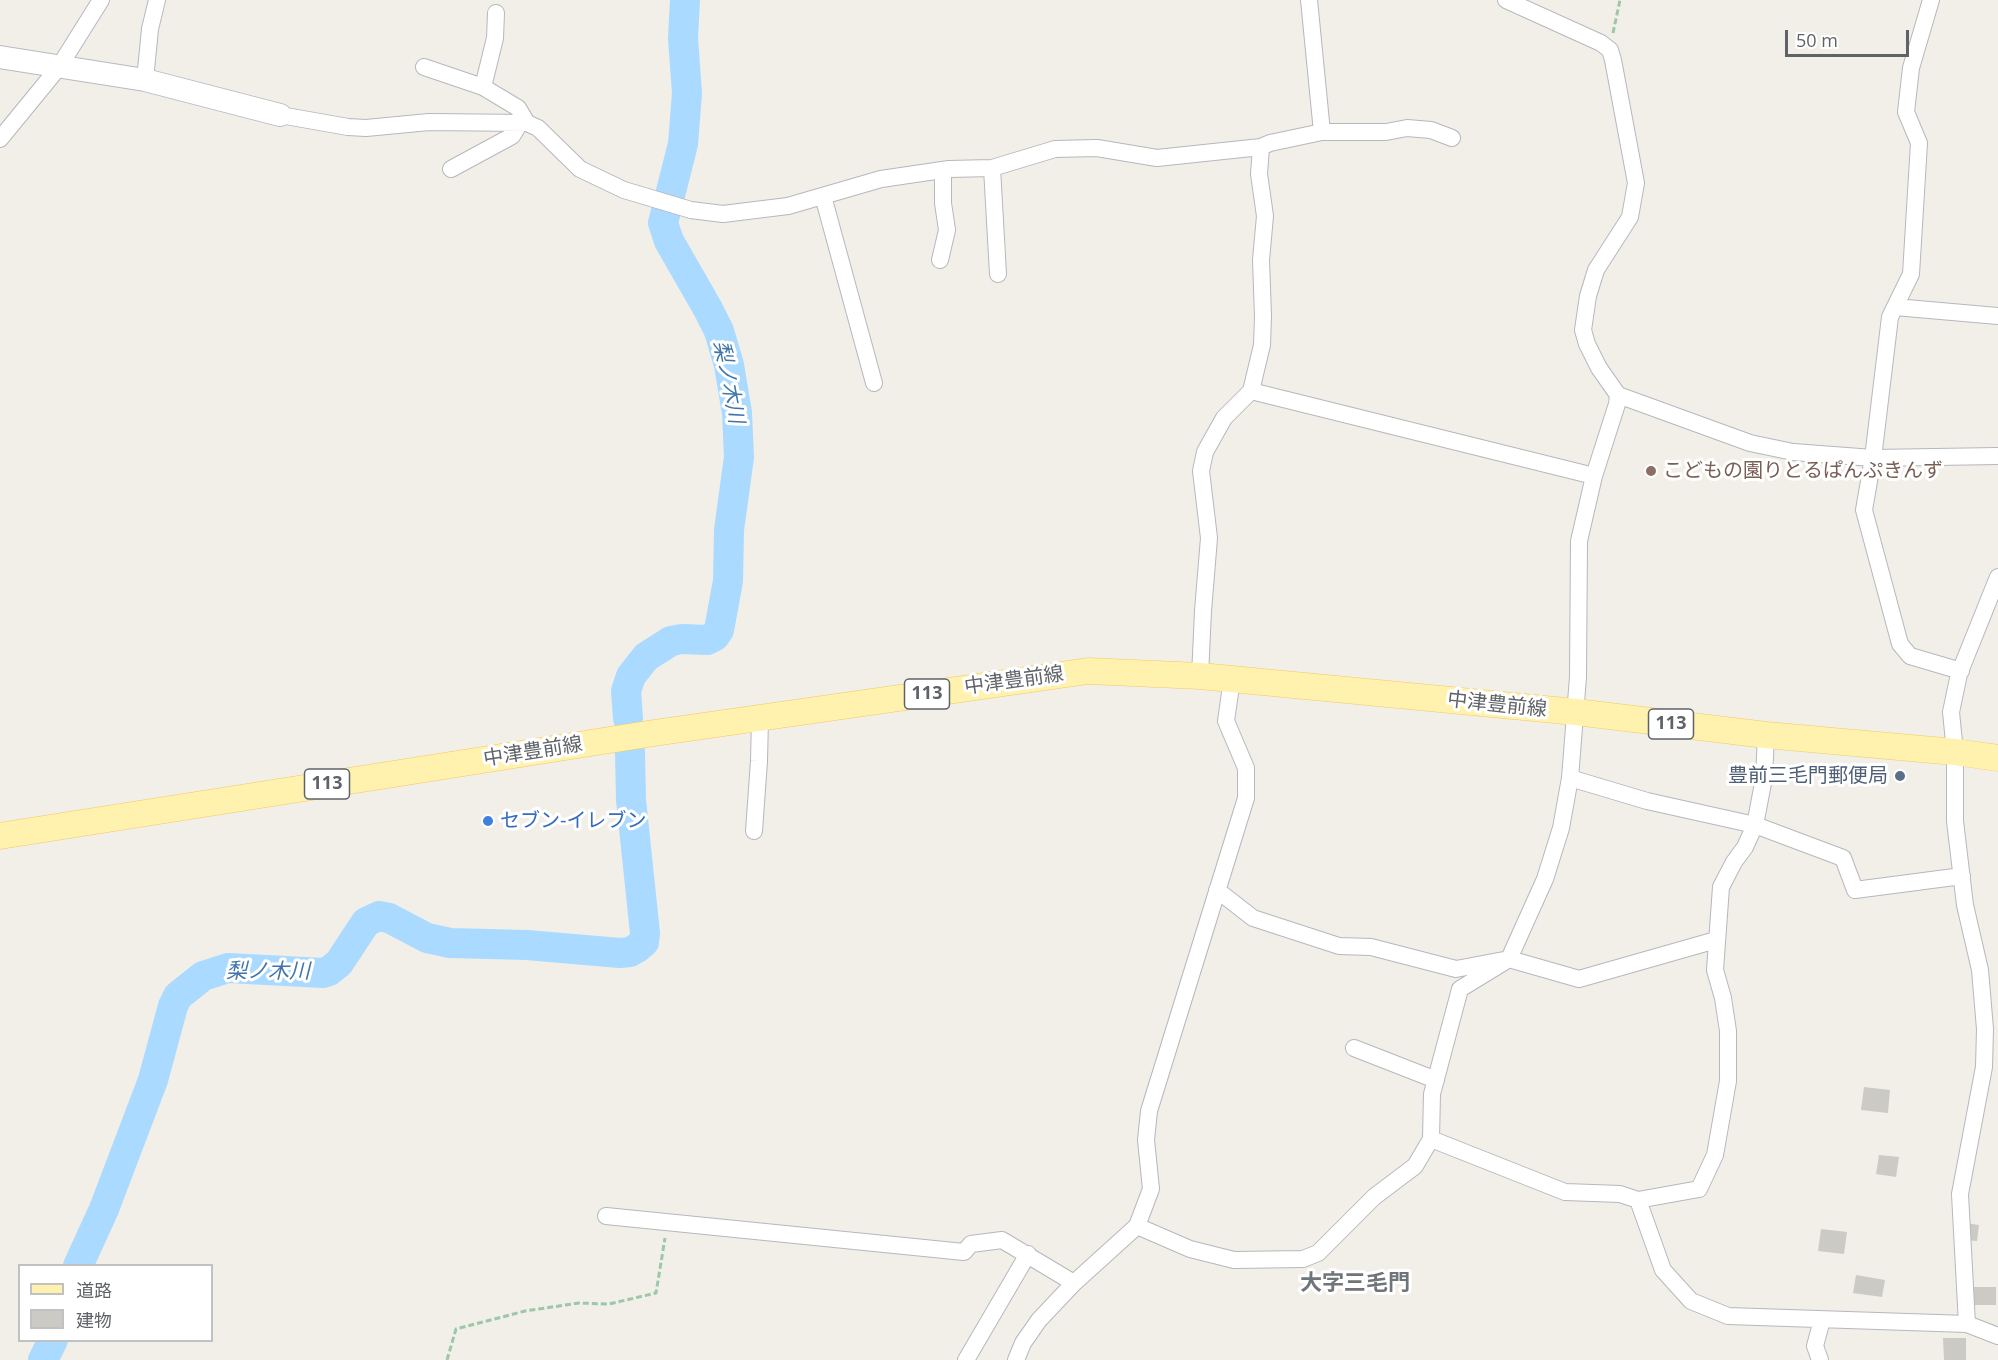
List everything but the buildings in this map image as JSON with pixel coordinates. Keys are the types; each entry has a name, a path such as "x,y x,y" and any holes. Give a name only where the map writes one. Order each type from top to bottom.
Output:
{"main road":[{"name":"中津豊前線","path":"0,836 760,718 1088,671 1233,679 1576,712 1766,735 1998,758"}],"street":[{"path":"0,139 101,0"},
{"path":"145,80 150,29 157,0"},
{"path":"1309,0 1322,132"},
{"path":"1506,0 1584,35 1610,50 1636,183 1630,217 1596,270 1588,296 1583,330 1599,368 1618,395 1750,443 1793,452 1873,458 1998,456"},
{"path":"1931,0 1911,68 1906,112 1919,143 1911,274 1890,316 1873,458 1864,510 1900,644 1910,656 1961,671"},
{"path":"483,87 495,38 496,13"},
{"path":"0,57 145,80 280,115 348,127 366,128 429,122 524,123 538,128 580,169 624,190 691,210 723,214 788,206 880,179 943,170 992,168 1056,149 1097,148 1157,158 1261,147 1322,132 1431,129 1452,138"},
{"path":"424,67 483,87 518,108 524,123"},
{"path":"451,169 512,136 524,123"},
{"path":"1200,676 1209,538 1202,471 1205,452 1224,418 1251,391 1262,345 1261,260 1265,216 1259,174 1261,147"},
{"path":"992,168 998,273"},
{"path":"940,260 947,230 943,203 943,170"},
{"path":"823,196 874,382"},
{"path":"1895,307 1998,316"},
{"path":"1251,391 1594,476"},
{"path":"1137,1226 1190,1249 1234,1260 1303,1259 1318,1253 1374,1197 1415,1166 1431,1138 1432,1094 1460,989 1509,959 1545,879 1561,828 1570,778 1576,712 1579,541 1594,476 1618,395"},
{"path":"1967,1324 1960,1194 1984,1067 1985,1029 1980,970 1965,905 1955,821 1955,752 1952,712 1961,671 1998,577"},
{"path":"1016,1360 1023,1342 1040,1320 1074,1283 1137,1226 1150,1190 1146,1140 1149,1111 1246,798 1246,768 1226,721 1233,679"},
{"path":"754,831 760,718"},
{"path":"1431,1138 1565,1192 1620,1194 1638,1200 1699,1189 1715,1155 1728,1081 1728,1041 1723,998 1715,970 1721,887 1745,847 1755,825 1764,778 1766,735"},
{"path":"1570,778 1647,801 1755,825 1843,858 1855,890 1962,876"},
{"path":"1217,890 1253,918 1339,946 1371,947 1456,969 1509,959 1579,979 1716,940"},
{"path":"1354,1048 1437,1080"},
{"path":"1638,1200 1663,1270 1691,1301 1728,1316 1967,1324 1998,1336"},
{"path":"606,1216 964,1252 971,1244 1002,1240 1074,1283"},
{"path":"966,1360 1028,1254"},
{"path":"1820,1360 1815,1346 1822,1320"}],"path":[{"path":"1610,50 1620,0"},
{"path":"447,1360 456,1329 525,1311 579,1303 609,1304 656,1293 668,1222"}],"waterway":[{"name":"梨ノ木川","path":"628,718 626,691 631,676 646,657 671,641 707,640 715,636 719,630 728,581 729,530 739,457 737,413 729,365 719,331 669,241 663,223 683,144 687,93 683,38 685,0"},
{"name":"梨ノ木川","path":"79,1264 104,1209 153,1080 173,1006 178,996 203,976 228,968 323,973 329,971 339,963 366,922 379,916 389,918 427,938 450,943 527,945 620,953 630,952 644,942 645,933 631,800 630,752"},
{"name":"梨ノ木川","path":"43,1360 52,1342"}],"place":[{"name":"こどもの園りとるぱんぷきんず","path":"1651,471"},
{"name":"豊前三毛門郵便局","path":"1900,776"},
{"name":"セブン-イレブン","path":"488,821"}],"district":[{"name":"大字三毛門","path":"1355,1284"}]}
